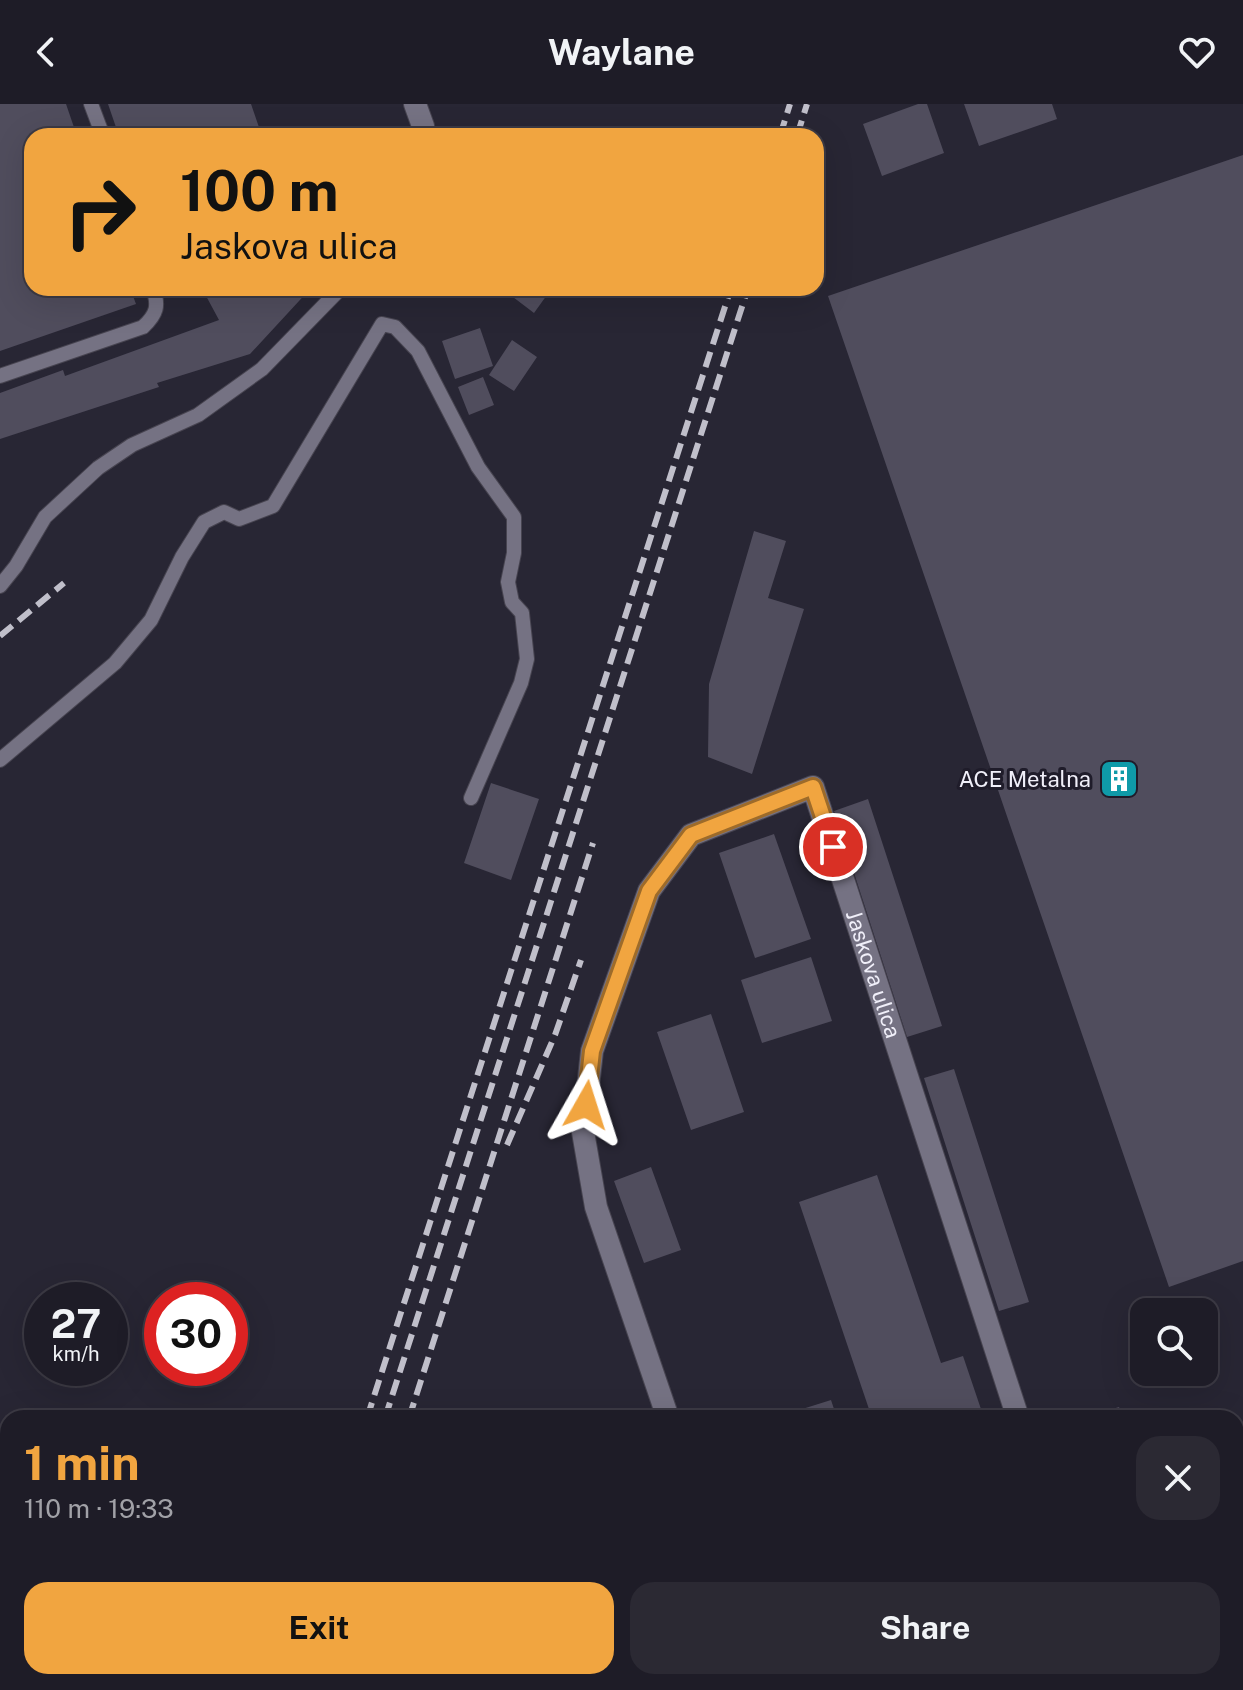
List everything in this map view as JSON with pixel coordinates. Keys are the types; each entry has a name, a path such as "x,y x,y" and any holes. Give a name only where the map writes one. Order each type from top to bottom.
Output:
{"street":[{"path":"415,104 423,128"},
{"name":"Jaskova ulica","path":"665,1410 596,1207 583,1132 592,1051 649,891 691,835 813,787 1015,1410"}],"lane":[{"path":"91,104 100,128"},
{"path":"0,376 143,327 155,316 155,296"},
{"path":"0,586 16,566 45,517 98,468 132,445 198,415 262,369 333,296"},
{"path":"0,760 115,663 151,620 182,557 204,522 224,512 239,519 273,506 382,324 395,327 418,351 478,467 514,517 514,553 508,582 512,602 522,613 527,659 521,683 471,798"}],"building":[{"path":"0,104 66,104 74,128 24,128 24,296 133,296 136,304 0,351"},
{"path":"108,104 251,104 259,128 116,128"},
{"path":"918,104 927,104 944,153 882,176 863,124"},
{"path":"964,104 1052,104 1057,119 979,146"},
{"name":"ACE Metalna","path":"1243,155 1243,1261 1169,1287 828,296"},
{"path":"206,296 304,296 250,354 157,383 159,387 0,439 0,393 63,370 65,376 219,320"},
{"path":"512,296 546,296 534,313"},
{"path":"480,328 493,366 455,379 442,341"},
{"path":"512,340 537,357 514,391 489,375"},
{"path":"483,377 494,405 469,415 458,387"},
{"path":"754,531 786,541 768,598 804,609 752,774 708,757 709,684"},
{"path":"491,783 539,799 511,880 464,863"},
{"path":"868,799 942,1026 907,1037 834,811"},
{"path":"774,834 811,939 755,958 719,853"},
{"path":"811,957 832,1021 762,1043 741,980"},
{"path":"711,1014 744,1112 691,1130 657,1032"},
{"path":"954,1069 1029,1302 999,1311 924,1078"},
{"path":"651,1167 681,1250 644,1263 614,1181"},
{"path":"877,1175 941,1363 963,1356 981,1410 869,1410 799,1202"},
{"path":"831,1400 834,1410 799,1410"}],"railway":[{"path":"782,128 790,104"},
{"path":"800,128 807,104"},
{"path":"370,1410 728,296"},
{"path":"388,1410 745,296"},
{"path":"0,636 64,583"},
{"path":"412,1410 593,843"},
{"path":"507,1145 555,1035 581,960"}],"place":[{"name":"ACE Metalna","path":"1119,779"}],"route":[{"path":"586,1105 592,1051 649,891 691,835 813,787 833,847"}]}
